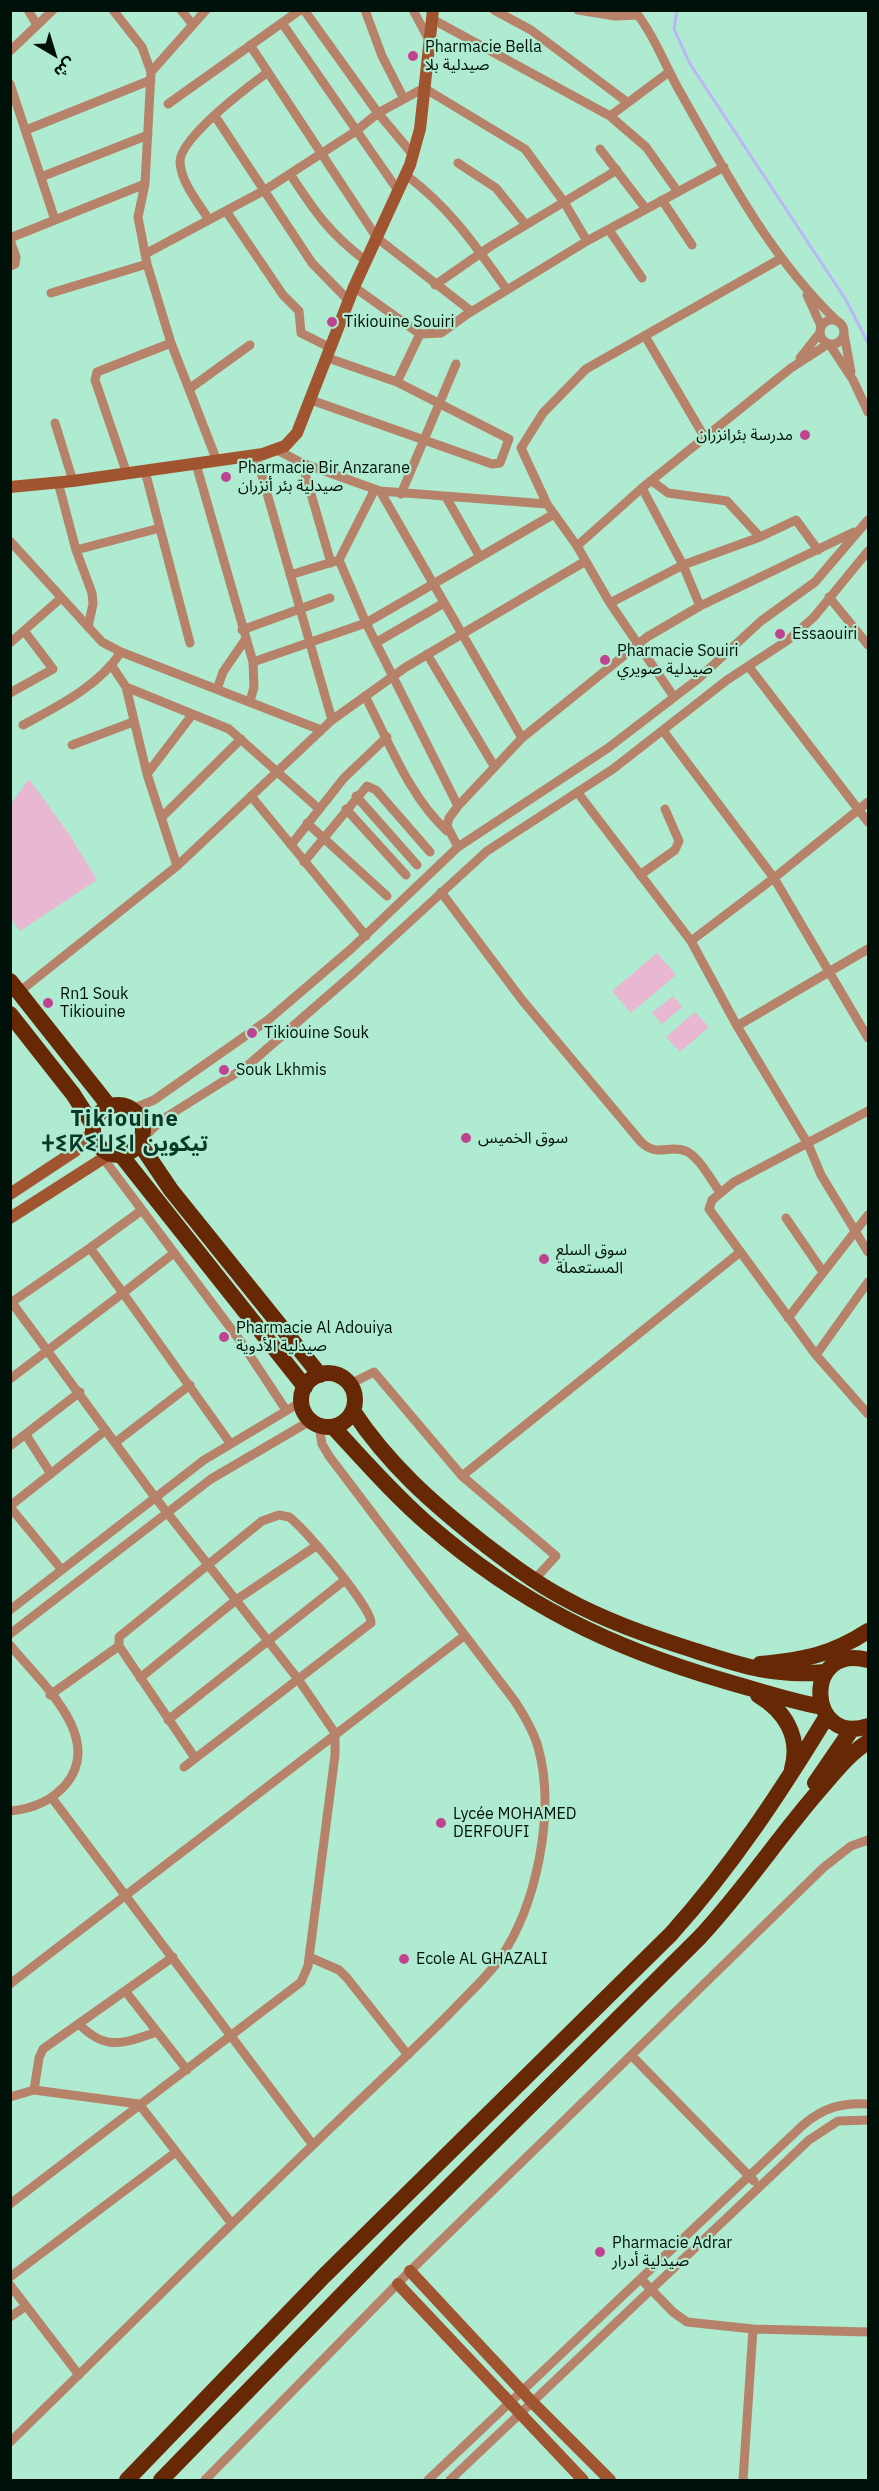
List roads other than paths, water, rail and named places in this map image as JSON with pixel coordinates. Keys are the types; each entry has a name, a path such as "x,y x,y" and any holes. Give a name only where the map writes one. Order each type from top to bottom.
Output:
{"highway":[{"path":"15,986 109,1106"},
{"path":"10,1014 73,1094 93,1129 99,1147 112,1156 297,1400 427,1524 526,1597 584,1630 618,1645 824,1711"},
{"path":"93,1129 102,1111 109,1106 117,1105 132,1109 142,1121 142,1141 171,1190 320,1375"},
{"path":"112,1156 132,1152 142,1141"},
{"path":"297,1400 320,1375 336,1375 350,1384 355,1397 352,1411 345,1421 321,1424"},
{"path":"352,1411 378,1447 411,1483 450,1518 534,1580 560,1596 620,1623 741,1665 785,1675 826,1672"},
{"path":"741,1665 811,1659 844,1646 868,1631"},
{"path":"860,1728 838,1725 824,1711 819,1695 826,1672 841,1660 865,1655"},
{"path":"742,1686 776,1708 786,1720 794,1745 794,1761 789,1780"},
{"path":"127,2481 325,2275 671,1934 718,1881 789,1780 824,1711"},
{"path":"798,1814 818,1777 860,1728"},
{"path":"160,2481 398,2237 726,1910 798,1814 850,1756 868,1742"}],"street":[{"path":"28,10 37,25"},
{"path":"10,51 53,10"},
{"path":"112,10 142,47 151,76 145,184 138,218 147,264 171,343 218,461"},
{"path":"181,10 193,25"},
{"path":"26,130 151,76 206,10"},
{"path":"168,104 302,10 378,113 414,156"},
{"path":"364,10 382,56 403,97"},
{"path":"413,10 429,40"},
{"path":"494,10 531,30 627,102"},
{"path":"578,10 615,16 636,13 724,167 780,259 803,287 843,326 854,380 868,412"},
{"path":"10,487 127,474 256,455 278,450 297,433 354,287 414,156 420,129 432,15 610,116 646,147 678,192"},
{"path":"282,23 399,192"},
{"path":"250,45 377,238 471,311"},
{"path":"209,220 185,183 180,162 184,148 215,116 268,72"},
{"path":"610,116 669,72"},
{"path":"10,84 55,220"},
{"path":"145,254 265,190 323,153 378,113 403,97 424,88"},
{"path":"424,88 507,135 525,149 564,202 588,242"},
{"path":"215,116 312,263 350,301"},
{"path":"41,177 148,135"},
{"path":"600,149 646,209"},
{"path":"458,163 496,188 526,225"},
{"path":"354,287 420,334 441,333 471,311 588,242 724,167"},
{"path":"435,285 481,253 617,170"},
{"path":"290,174 339,241 366,261"},
{"path":"406,175 444,206 507,290"},
{"path":"10,266 16,260 10,239 145,184"},
{"path":"662,200 692,245"},
{"path":"226,211 283,295 299,311 301,333 330,353 397,382 510,439 521,448 547,504 577,546 584,562 610,603 674,698"},
{"path":"609,230 642,278"},
{"path":"521,448 543,413 586,369 780,259"},
{"path":"51,293 147,264"},
{"path":"803,287 820,330 854,380"},
{"path":"791,368 828,320 837,321"},
{"path":"397,382 420,334"},
{"path":"577,546 642,488 791,368 829,345 839,342 844,334"},
{"path":"645,336 705,438"},
{"path":"127,474 95,380 97,372 171,343"},
{"path":"189,389 250,345"},
{"path":"401,494 456,364"},
{"path":"311,400 497,465 510,439"},
{"path":"56,423 73,481"},
{"path":"278,450 302,463 377,490 401,494 547,504"},
{"path":"256,455 332,720"},
{"path":"302,463 335,562 458,806"},
{"path":"196,464 243,635 253,662 254,687 250,701"},
{"path":"145,471 190,643"},
{"path":"652,481 668,493 727,501 760,537"},
{"path":"58,482 76,550 92,593 93,604 88,627"},
{"path":"642,488 683,565 700,606"},
{"path":"290,575 335,562 377,490"},
{"path":"377,490 522,738"},
{"path":"446,496 480,557"},
{"path":"253,662 366,623 554,514"},
{"path":"610,603 683,565 760,537 796,520 818,550"},
{"path":"132,1109 154,1100 268,1020 366,936 458,848 608,748 674,698 755,626 815,582 868,520"},
{"path":"76,550 160,528"},
{"path":"448,832 448,818 522,738 638,645 700,606 858,530"},
{"path":"12,547 102,642 121,652 321,730"},
{"path":"142,1141 170,1115 215,1089 246,1067 354,974 441,892 507,836 578,793 663,732 727,680 803,628 868,551"},
{"path":"15,986 177,866 332,720 393,675 462,632 584,562"},
{"path":"830,597 868,645"},
{"path":"10,643 61,598"},
{"path":"217,689 223,672 243,635 330,598"},
{"path":"376,642 444,603"},
{"path":"10,693 53,669 25,632"},
{"path":"23,725 64,703 112,666 121,652"},
{"path":"427,654 494,766"},
{"path":"112,666 126,687 132,722 177,866"},
{"path":"749,667 868,822"},
{"path":"126,687 192,716 229,729 318,808"},
{"path":"365,696 418,798 433,818 448,832 458,848"},
{"path":"147,774 192,716"},
{"path":"72,745 132,722"},
{"path":"663,732 774,879 868,1038"},
{"path":"291,845 344,778 387,737"},
{"path":"163,816 241,739"},
{"path":"304,862 356,796 367,786 376,790 430,852"},
{"path":"578,793 691,941 737,1026 808,1144 821,1175 868,1252"},
{"path":"251,796 366,936"},
{"path":"356,796 417,865"},
{"path":"691,941 774,879 868,802"},
{"path":"346,809 406,875"},
{"path":"640,875 675,850 679,841 665,809"},
{"path":"307,823 387,896"},
{"path":"441,892 522,1000 641,1142 654,1151 688,1152 720,1192"},
{"path":"737,1026 868,950"},
{"path":"868,1111 720,1192 712,1200 709,1209 739,1253 816,1355 868,1414"},
{"path":"10,1194 75,1151 93,1129"},
{"path":"10,1218 112,1156 142,1210 241,1342 297,1400 154,1496 10,1610"},
{"path":"10,2204 301,1982 306,1974 309,1957 335,1755 335,1733 297,1679 154,1496 80,1392 11,1301 142,1210"},
{"path":"788,1318 868,1215"},
{"path":"786,1218 823,1272"},
{"path":"90,1248 230,1443"},
{"path":"10,1379 174,1253"},
{"path":"462,1476 739,1253"},
{"path":"816,1355 868,1282"},
{"path":"10,1318 20,1312"},
{"path":"350,1384 374,1372 462,1476 555,1556 534,1580"},
{"path":"116,1442 190,1385"},
{"path":"10,1446 80,1392"},
{"path":"10,1634 167,1511 253,1452 321,1424 322,1444 329,1456 514,1700 534,1734 542,1767 544,1821 532,1885 504,1951 484,1977 408,2055 10,2442"},
{"path":"62,1570 10,1507 106,1430"},
{"path":"26,1435 51,1474"},
{"path":"50,1695 119,1646 122,1633 262,1521 279,1515 294,1520 368,1610 370,1623 184,1767"},
{"path":"140,1678 236,1600 316,1546"},
{"path":"168,1720 345,1580"},
{"path":"10,1984 464,1636"},
{"path":"10,1645 67,1715 80,1746 79,1762 71,1777 52,1798 10,1810"},
{"path":"119,1646 195,1758"},
{"path":"52,1798 313,2145"},
{"path":"205,2481 410,2271 823,1868 851,1846 868,1840"},
{"path":"34,2090 39,2058 43,2049 172,1957"},
{"path":"309,1957 339,1970 408,2055"},
{"path":"126,1992 187,2070"},
{"path":"79,2024 96,2039 123,2043 157,2032"},
{"path":"632,2056 760,2186"},
{"path":"10,2097 34,2090 139,2104 232,2224"},
{"path":"428,2481 789,2139 822,2111 840,2105 868,2104"},
{"path":"450,2481 799,2149 828,2126 850,2119 868,2120"},
{"path":"789,2139 799,2149"},
{"path":"10,2277 176,2152"},
{"path":"410,2271 522,2392 610,2481"},
{"path":"641,2279 673,2312 687,2322 753,2329 868,2332"},
{"path":"398,2284 583,2481"},
{"path":"10,2285 79,2375"},
{"path":"10,2317 26,2306"},
{"path":"742,2481 753,2329"}],"waterway":[{"path":"677,10 674,29 690,64 846,300 868,343"}],"place":[{"name":"Pharmacie Bella صيدلية بلا","path":"413,56"},
{"name":"Tikiouine Souiri","path":"332,322"},
{"name":"مدرسة بئرانزران","path":"805,435"},
{"name":"Pharmacie Bir Anzarane صيدلية بئر أنزران","path":"226,477"},
{"name":"Essaouiri","path":"780,634"},
{"name":"Pharmacie Souiri صيدلية صويري","path":"605,660"},
{"name":"Rn1 Souk Tikiouine","path":"48,1003"},
{"name":"Tikiouine Souk","path":"252,1033"},
{"name":"Souk Lkhmis","path":"224,1070"},
{"name":"سوق الخميس","path":"466,1138"},
{"name":"سوق السلع المستعملة","path":"544,1259"},
{"name":"Pharmacie Al Adouiya صيدلية الأدوية","path":"224,1337"},
{"name":"Lycée MOHAMED DERFOUFI","path":"441,1823"},
{"name":"Ecole AL GHAZALI","path":"404,1959"},
{"name":"Pharmacie Adrar صيدلية أدرار","path":"600,2252"}],"district":[{"name":"Tikiouine ⵜⵉⴽⵉⵡⵉⵏ تيكوين","path":"125,1132"}]}
